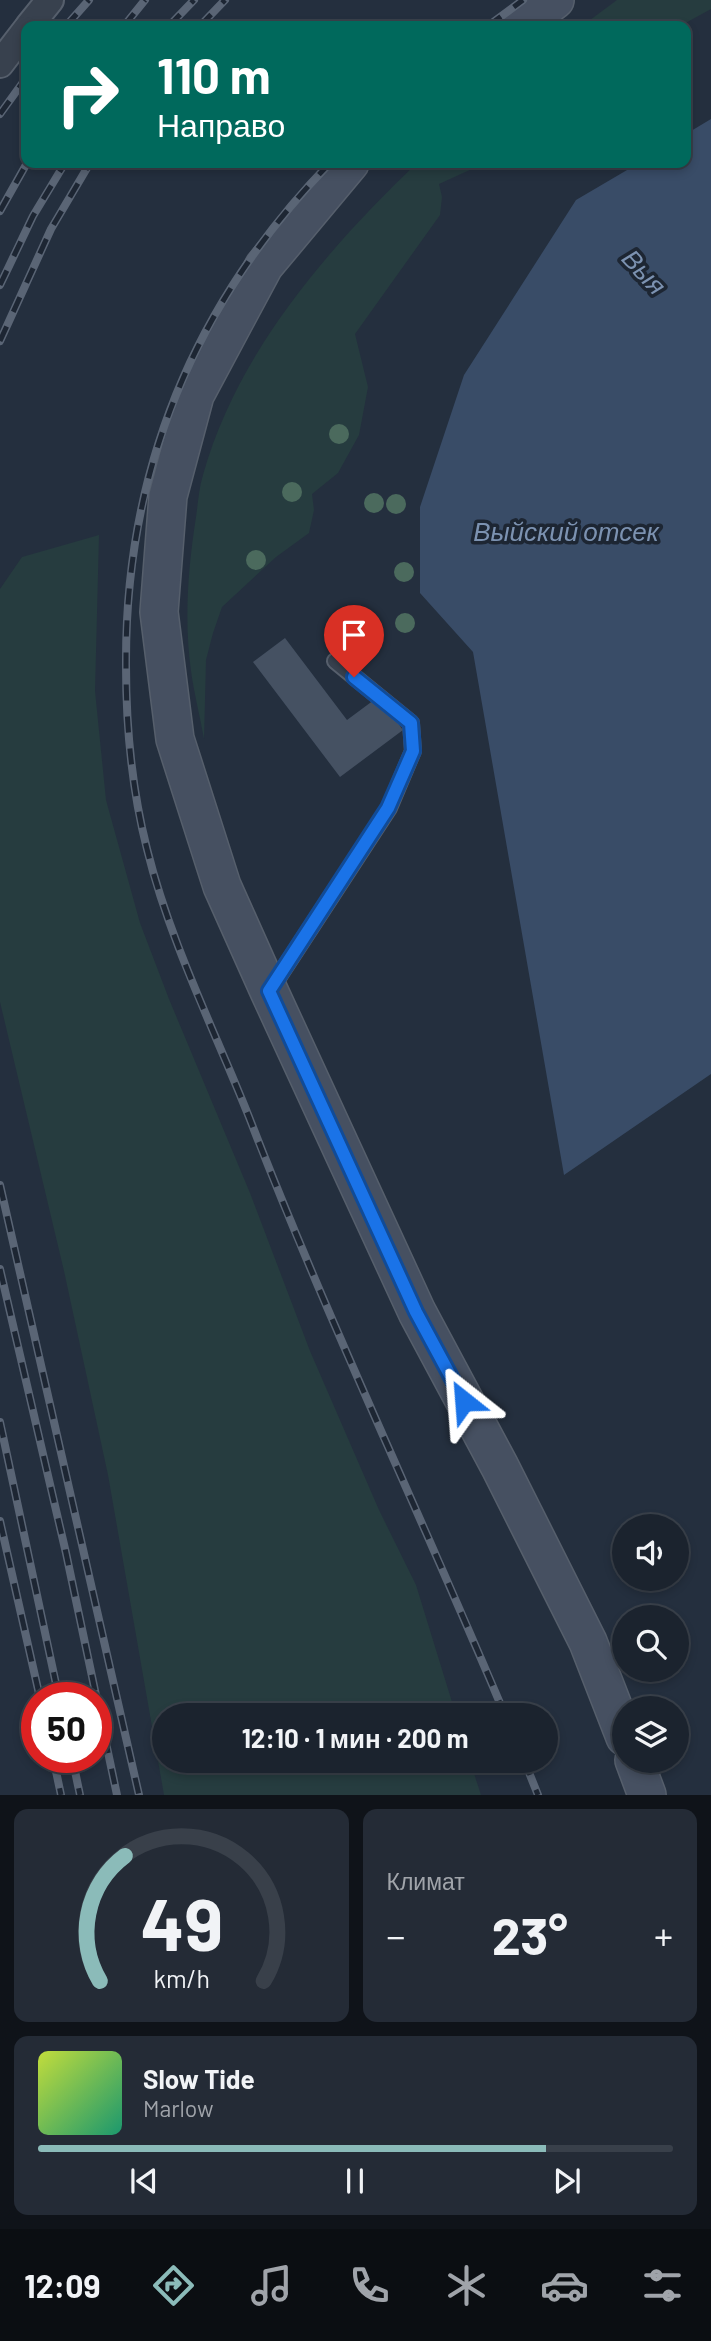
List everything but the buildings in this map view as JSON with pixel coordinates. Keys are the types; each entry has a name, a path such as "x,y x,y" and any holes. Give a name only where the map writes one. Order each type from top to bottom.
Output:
{"main road":[{"path":"527,21 555,0"},
{"path":"346,168 264,266 195,395 168,496 159,612 175,739 222,886 269,991 416,1312 500,1467 588,1642 612,1704"},
{"path":"639,1773 647,1795"}],"street":[{"path":"34,21 50,0"},
{"path":"0,64 21,37"}],"lane":[{"path":"269,991 388,808 413,751 411,723 335,661"}],"green space":[{"path":"617,0 711,0 711,9 689,21 589,21"},
{"path":"412,168 474,168 439,184 442,197 440,215 355,334 368,387 359,435 338,473 312,494 314,510 309,533 276,557 222,607 206,660 204,739 191,671 188,633 191,555 203,475 218,430 262,345 319,267"},
{"path":"99,535 95,691 106,800 140,923 250,1193 310,1351 379,1510 416,1585 452,1703 152,1703 152,1726 108,1475 64,1271 0,1002 0,589 22,557"},
{"path":"160,1773 474,1773 481,1795 164,1795"}],"water":[{"name":"Выйский отсек","path":"711,119 711,1074 564,1175 473,652 420,593 420,507 464,375 576,200 630,168 691,168 691,131"}],"railway":[{"path":"70,21 89,0"},
{"path":"128,21 145,0"},
{"path":"174,21 194,0"},
{"path":"205,21 225,0"},
{"path":"495,21 523,0"},
{"path":"0,114 21,85"},
{"path":"0,211 24,168"},
{"path":"0,285 33,216 62,168"},
{"path":"0,341 51,229 87,168"},
{"path":"326,168 282,217 241,273 205,332 177,394 154,458 138,524 129,593 126,665 131,758 147,849 180,951 310,1268 500,1703"},
{"path":"0,1185 139,1795"},
{"path":"0,1269 66,1553 117,1795"},
{"path":"0,1422 56,1682"},
{"path":"0,1521 36,1682"},
{"path":"56,1773 61,1795"},
{"path":"75,1773 80,1795"},
{"path":"529,1773 538,1795"}],"route":[{"path":"354,677 411,723 413,751 388,808 269,991 416,1312 464,1401"}],"water label":[{"name":"Выя","path":"644,272"}]}
